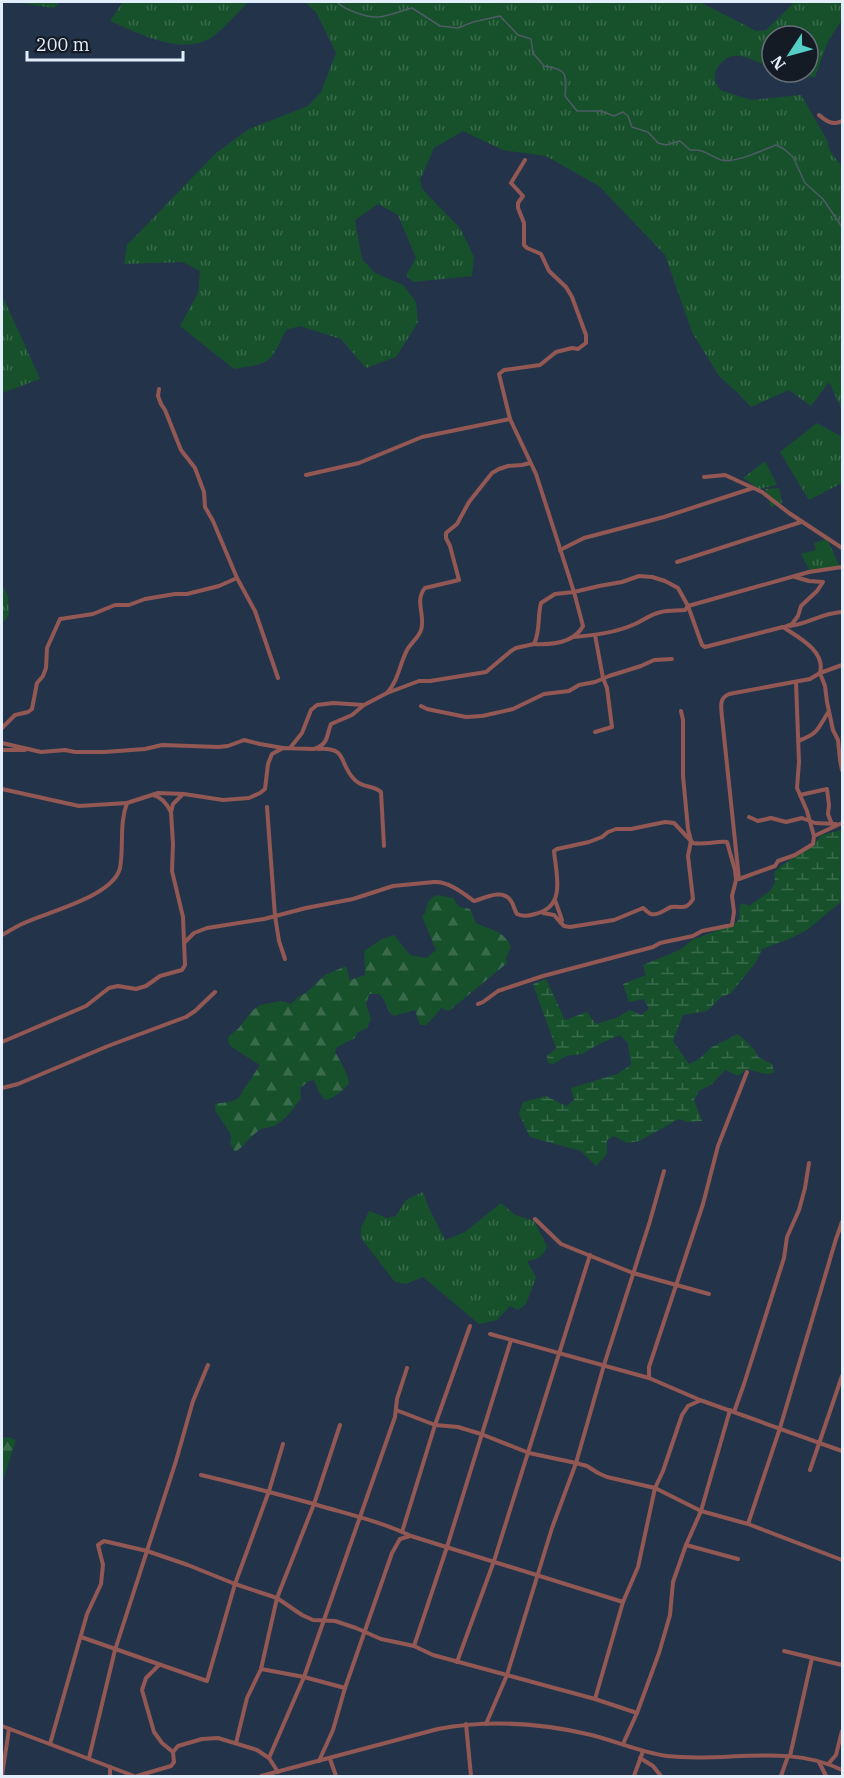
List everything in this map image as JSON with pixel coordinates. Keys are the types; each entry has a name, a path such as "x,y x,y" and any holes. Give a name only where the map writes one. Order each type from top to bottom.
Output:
{"street":[{"path":"819,115 829,123 843,121"},
{"path":"525,160 511,183 523,196 518,203 518,208 524,223 524,245 542,255 549,271 569,292 576,305 587,339 586,343 578,349 572,348 556,352 540,365 504,370 499,374 510,418 548,506 584,626 573,637"},
{"path":"159,389 160,404 165,410 181,450 195,468 204,492 205,507 237,578 255,611 278,678"},
{"path":"306,475 359,463 422,437 510,418"},
{"path":"387,693 396,683 408,648 421,630 420,605 423,590 459,580 446,533 457,524 469,502 492,473 508,466 530,463"},
{"path":"704,477 725,475 762,492 802,522 843,548"},
{"path":"560,550 584,538 664,517 753,488"},
{"path":"677,562 802,522"},
{"path":"314,749 324,744 331,724 352,715 364,705 387,693 419,681 486,672 516,648 534,644 552,644 573,637 608,634 663,611 685,610 688,606 809,572 843,567"},
{"path":"534,644 538,633 541,603 548,597 622,582 639,576 652,577 678,588 688,606 702,645 705,647 783,627 792,624 801,606 818,591 824,582 791,577"},
{"path":"2,728 15,715 32,709 37,683 46,668 47,648 60,619 93,614 114,606 129,605 145,599 187,594 219,586 237,578"},
{"path":"783,627 802,624 828,613 843,612"},
{"path":"783,627 811,646 821,666 820,673 838,740 843,770"},
{"path":"595,635 607,688 612,727 595,732"},
{"path":"421,705 427,709 466,717 482,716 513,709 544,693 569,691 579,685 595,682 654,660 672,658"},
{"path":"478,1004 498,991 578,965 732,925 734,912 732,896 737,880 722,717 723,697 810,679 820,673 843,666"},
{"path":"737,880 775,866 778,861 795,855 813,844 814,836 798,788 796,682"},
{"path":"290,748 302,733 311,710 317,705 333,703 364,705"},
{"path":"798,741 818,730 829,710"},
{"path":"184,943 201,930 354,900 393,886 440,881 474,901 497,894 504,895 512,902 519,916 542,913 554,915 564,926 570,927 624,918 643,908 650,914 656,914 670,907 681,908 690,904 693,899 688,856 691,841 683,776 681,711"},
{"path":"2,743 41,752 65,750 104,752 145,749 162,745 218,747 244,740 283,748 330,748 336,750 342,758 354,780 381,792 384,846"},
{"path":"2,789 79,806 128,803 158,794 184,794 223,800 249,798 265,789 270,757 283,748"},
{"path":"2,750 29,750"},
{"path":"800,795 827,789 828,814 831,823"},
{"path":"2,1042 86,1006 109,988 118,986 136,989 146,986 160,976 182,969 185,965 183,917 172,871 171,812 173,804 184,794"},
{"path":"152,795 165,802 171,812"},
{"path":"2,935 22,924 95,895 108,884 119,870 123,820 128,803"},
{"path":"267,807 275,916 285,959"},
{"path":"749,818 758,821 771,818 786,822 802,818 814,823 837,824"},
{"path":"542,913 555,899 558,890 554,851 589,842 616,829 631,829 666,822 674,823 691,841 697,844 727,842 737,880"},
{"path":"814,836 843,823"},
{"path":"555,899 561,923"},
{"path":"2,1088 18,1084 115,1043 186,1017 215,992"},
{"path":"649,1378 649,1367 703,1204 718,1146 747,1072"},
{"path":"623,1744 659,1653 670,1615 673,1582 701,1511 732,1411 748,1374 784,1258 787,1237 799,1210 809,1163"},
{"path":"486,1724 507,1675 552,1528 576,1463 664,1171"},
{"path":"535,1219 561,1244 633,1273 709,1294"},
{"path":"748,1524 843,1222"},
{"path":"457,1662 494,1560 590,1255"},
{"path":"402,1532 435,1425 470,1326"},
{"path":"490,1334 649,1378 700,1400 843,1450"},
{"path":"414,1646 511,1340"},
{"path":"89,1758 115,1650 193,1401 208,1365"},
{"path":"269,1758 304,1677 395,1417 407,1368"},
{"path":"810,1470 843,1376"},
{"path":"595,1699 623,1602 638,1567 655,1488 682,1415 688,1406 700,1400"},
{"path":"396,1410 435,1425 458,1427 528,1453 587,1466 607,1476 655,1488 701,1511 748,1524 843,1560"},
{"path":"236,1743 247,1698 261,1669 277,1598 314,1504 340,1425"},
{"path":"81,1638 207,1681 235,1584 269,1491 283,1444"},
{"path":"201,1475 360,1516 411,1536 623,1602"},
{"path":"319,1762 333,1730 375,1597 397,1542 411,1536"},
{"path":"50,1744 87,1614 101,1584 103,1565 98,1548 104,1540 147,1551 277,1598 313,1620 335,1622 381,1639 414,1646 433,1655 595,1699 637,1713"},
{"path":"686,1545 738,1559"},
{"path":"784,1651 843,1665"},
{"path":"781,1776 789,1756 812,1658"},
{"path":"2,1726 135,1776 171,1766 174,1762 173,1752 154,1732 142,1690 146,1678 159,1665"},
{"path":"261,1669 345,1688"},
{"path":"466,1724 469,1776"},
{"path":"261,1776 438,1729 466,1724 562,1729 665,1755 688,1757 789,1756 829,1763 843,1770"},
{"path":"2,1776 9,1729"},
{"path":"829,1763 836,1755 843,1731"},
{"path":"173,1752 178,1746 202,1739 218,1738 257,1750 269,1758 278,1772"},
{"path":"634,1776 643,1751"},
{"path":"640,1758 661,1776"},
{"path":"330,1759 336,1776"},
{"path":"818,1762 826,1776"},
{"path":"110,1767 110,1776"}],"green space":[{"path":"14,2 60,2 54,8"},
{"path":"123,2 248,2 215,35 203,42 177,44 163,42 110,21"},
{"path":"305,2 700,2 756,31 760,31 760,63 741,56 726,59 718,67 715,82 720,90 751,100 801,95 827,140 830,151 842,167 842,410 829,382 811,406 789,390 751,407 719,376 692,332 665,255 599,186 546,156 503,150 463,131 434,148 420,180 422,189 460,228 474,257 472,276 413,282 406,275 416,258 398,215 378,204 355,220 362,259 375,273 403,285 416,302 418,322 396,357 366,368 341,339 300,326 286,330 268,360 234,369 180,326 198,293 200,271 183,262 124,264 127,245 216,153 249,129 308,106 321,92 336,53 316,12"},
{"path":"795,2 842,2 842,20 828,41 820,63 820,24 772,24"},
{"path":"2,295 40,379 2,393"},
{"path":"817,423 842,437 842,483 809,500 780,452"},
{"path":"765,461 777,485 759,489 743,478"},
{"path":"779,488 782,503 771,507 765,489"},
{"path":"827,539 840,567 810,571 801,554 816,550 814,543"},
{"path":"2,584 8,596 9,614 2,624"},
{"path":"842,830 842,901 807,930 762,949 756,962 731,993 721,997 707,1011 683,1015 673,1041 689,1064 699,1059 712,1047 738,1034 754,1049 758,1057 772,1064 774,1073 765,1074 747,1069 738,1076 725,1070 712,1084 699,1091 694,1100 702,1121 688,1122 679,1119 639,1141 627,1143 614,1136 607,1140 607,1154 596,1166 581,1151 530,1137 519,1114 523,1102 546,1096 566,1106 574,1100 571,1088 617,1074 631,1065 628,1043 620,1035 582,1054 566,1056 553,1064 548,1063 547,1056 556,1048 533,984 546,979 565,1020 587,1012 596,1024 616,1018 630,1010 641,1015 649,1009 644,999 629,1002 623,984 646,975 643,965 680,950 692,940 736,923 739,919 740,905 744,903 749,906 770,891 775,883 774,873 779,868 811,847 821,835"},
{"path":"436,895 453,898 459,907 470,909 476,923 504,937 511,947 506,958 507,963 449,1011 440,1008 426,1025 420,1025 415,1010 394,1016 379,994 369,994 366,1004 371,1019 367,1028 358,1032 355,1038 337,1047 335,1052 347,1075 349,1083 347,1086 335,1096 325,1100 314,1080 309,1081 300,1088 301,1099 285,1118 274,1126 260,1130 235,1152 230,1143 230,1133 215,1110 215,1104 238,1098 260,1065 230,1046 229,1036 260,1005 281,1001 291,1004 325,975 346,966 350,980 365,975 364,951 382,939 394,935 410,955 427,958 436,950 422,916 428,902"},
{"path":"423,1192 445,1240 465,1232 501,1203 515,1215 534,1221 547,1246 540,1257 527,1261 536,1277 526,1304 518,1310 510,1306 497,1320 479,1324 423,1277 406,1284 395,1282 361,1238 361,1228 369,1211 387,1218 396,1216 406,1200"},
{"path":"8,1437 16,1440 2,1483 2,1438"}],"waterway":[{"path":"337,2 350,10 373,17 386,16 412,8 440,26 458,28 500,16 518,35 531,39 533,53 544,66 557,69 564,74 565,96 577,111 601,111 614,116 623,112 628,116 632,127 648,132 658,143 666,145 680,141 690,150 703,151 721,160 741,158 776,145 793,157 805,183 823,199 842,227"}]}
